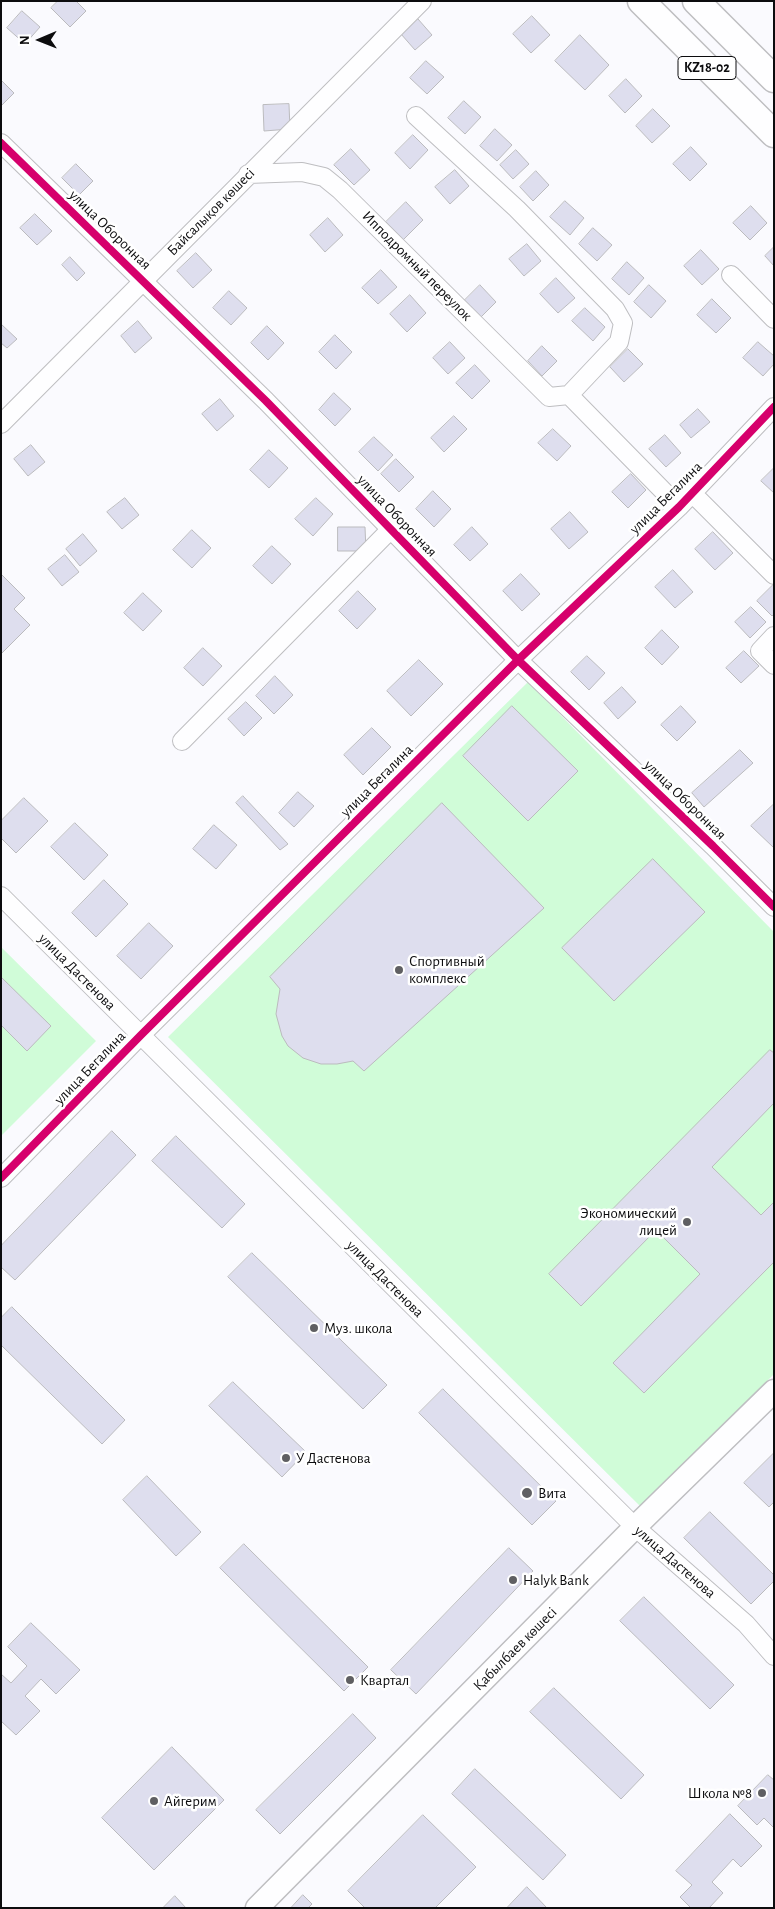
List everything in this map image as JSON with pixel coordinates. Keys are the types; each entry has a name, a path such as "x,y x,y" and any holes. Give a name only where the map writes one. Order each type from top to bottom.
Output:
{"highway":[{"name":"KZ18-02","path":"641,1 774,134"},
{"name":"KZ18-02","path":"696,1 774,79"}],"main road":[{"name":"Қабылбаев көшесі","path":"257,1908 635,1527 774,1391"}],"street":[{"name":"Байсалықов көшесі","path":"1,424 422,1"},
{"path":"416,116 517,210 615,309 623,323 619,342 569,395 679,506"},
{"name":"улица Оборонная","path":"1,143 266,401 518,660 713,846 774,907"},
{"name":"Ипподромный переулок","path":"248,174 302,172 324,177 340,190 549,397 569,395"},
{"path":"731,275 774,319"},
{"name":"улица Бегалина","path":"1,1178 141,1035 518,660 679,506 774,407"},
{"path":"692,492 774,575"},
{"name":"улица Оборонная","path":"182,741 391,529"},
{"path":"774,636 760,651 774,665"},
{"name":"улица Дастенова","path":"1,896 635,1527 746,1624 774,1656"}],"green space":[{"path":"528,682 774,932 774,1374 642,1508 168,1037"},
{"path":"1,947 96,1041 1,1136"}],"building":[{"path":"58,1 76,1 86,11 70,27 51,8"},
{"path":"22,11 40,27 25,44 7,28"},
{"path":"532,16 550,35 531,53 513,34"},
{"path":"418,19 432,35 415,50 401,34"},
{"path":"580,35 609,65 585,90 555,61"},
{"path":"426,61 444,77 427,94 410,78"},
{"path":"626,79 642,96 625,113 609,96"},
{"path":"1,80 14,93 1,106"},
{"path":"464,101 481,117 465,134 448,118"},
{"path":"289,104 290,129 264,131 263,105"},
{"path":"653,109 670,126 652,143 636,126"},
{"path":"495,129 512,145 497,161 480,146"},
{"path":"413,135 428,150 410,169 395,153"},
{"path":"691,147 707,164 690,181 673,164"},
{"path":"351,149 370,170 354,185 334,165"},
{"path":"516,150 529,164 513,179 500,165"},
{"path":"76,164 93,181 79,195 62,178"},
{"path":"455,170 469,186 450,204 435,187"},
{"path":"536,171 549,185 533,201 520,187"},
{"path":"565,201 584,218 570,235 550,217"},
{"path":"406,202 423,220 403,240 386,222"},
{"path":"751,206 767,223 750,240 733,223"},
{"path":"35,214 52,231 37,245 20,228"},
{"path":"328,218 343,235 325,252 310,235"},
{"path":"593,228 612,245 597,261 579,244"},
{"path":"527,244 541,261 524,276 509,259"},
{"path":"774,247 774,266 765,256"},
{"path":"701,250 719,269 702,285 684,266"},
{"path":"196,253 212,270 193,288 177,271"},
{"path":"70,257 85,273 77,281 62,265"},
{"path":"627,262 644,278 629,295 612,279"},
{"path":"381,270 397,287 378,304 362,288"},
{"path":"556,278 575,298 558,313 540,294"},
{"path":"480,285 496,302 480,318 464,301"},
{"path":"649,285 666,301 651,318 634,302"},
{"path":"229,291 247,308 231,325 213,308"},
{"path":"410,295 426,313 407,332 390,314"},
{"path":"712,299 731,318 716,333 697,315"},
{"path":"585,308 605,327 593,341 572,321"},
{"path":"138,321 152,338 135,353 121,336"},
{"path":"1,324 17,339 7,348 1,343"},
{"path":"267,326 284,343 268,360 251,343"},
{"path":"335,335 352,352 336,369 319,352"},
{"path":"450,342 465,358 448,374 433,358"},
{"path":"758,342 774,356 774,364 763,376 743,358"},
{"path":"542,346 557,361 542,376 528,361"},
{"path":"628,349 643,364 624,382 610,367"},
{"path":"475,365 490,381 472,399 456,383"},
{"path":"334,393 351,409 335,426 319,410"},
{"path":"220,399 234,416 217,431 202,414"},
{"path":"698,409 710,422 691,438 680,425"},
{"path":"454,416 467,429 444,452 431,438"},
{"path":"553,429 571,446 557,461 538,443"},
{"path":"665,435 681,453 666,467 649,449"},
{"path":"374,437 393,455 378,471 359,452"},
{"path":"31,445 45,462 28,476 14,459"},
{"path":"269,450 288,468 269,488 250,470"},
{"path":"396,459 414,477 399,492 381,474"},
{"path":"774,468 774,493 761,481"},
{"path":"631,474 646,490 628,508 612,492"},
{"path":"433,491 451,509 434,527 416,509"},
{"path":"125,498 139,515 122,529 107,512"},
{"path":"316,498 333,514 313,536 295,519"},
{"path":"570,512 588,532 569,549 551,529"},
{"path":"338,527 365,527 366,551 338,551"},
{"path":"472,527 488,544 470,561 454,545"},
{"path":"192,530 211,548 192,568 173,550"},
{"path":"713,532 733,553 715,570 695,549"},
{"path":"83,534 97,551 80,566 66,549"},
{"path":"272,546 291,564 272,584 253,566"},
{"path":"65,555 79,572 62,586 48,569"},
{"path":"673,570 693,592 675,608 655,587"},
{"path":"1,574 25,598 14,609 30,625 1,654"},
{"path":"521,574 540,594 522,611 503,591"},
{"path":"774,584 774,614 772,616 757,601"},
{"path":"358,591 376,609 357,629 339,611"},
{"path":"143,593 162,611 143,631 124,613"},
{"path":"751,607 766,622 750,638 735,622"},
{"path":"662,630 679,647 662,665 645,648"},
{"path":"203,648 222,666 203,686 184,668"},
{"path":"744,651 759,666 741,683 726,668"},
{"path":"587,656 605,673 589,690 571,672"},
{"path":"419,660 443,684 411,716 387,691"},
{"path":"275,676 293,695 274,714 256,696"},
{"path":"622,687 636,702 618,719 604,703"},
{"path":"246,702 262,718 244,736 228,719"},
{"path":"512,706 578,771 528,821 463,756"},
{"path":"681,706 696,722 677,741 661,725"},
{"path":"372,728 391,747 363,775 344,755"},
{"path":"740,750 753,763 704,807 692,793"},
{"path":"298,792 314,806 294,827 279,813"},
{"path":"243,796 288,844 280,850 236,803"},
{"path":"24,798 48,821 16,853 1,838 1,821"},
{"path":"442,803 544,908 364,1071 353,1061 321,1064 303,1058 288,1046 282,1036 276,1014 280,989 270,977"},
{"path":"774,804 774,848 751,826"},
{"path":"75,823 108,855 84,880 51,847"},
{"path":"214,825 237,845 216,869 193,849"},
{"path":"653,859 705,912 614,1001 562,948"},
{"path":"104,880 128,904 96,937 72,913"},
{"path":"149,923 173,946 141,979 117,956"},
{"path":"1,977 51,1026 27,1051 1,1025"},
{"name":"Экономический лицей","path":"770,1050 774,1053 774,1103 712,1167 761,1215 774,1202 774,1262 644,1393 613,1363 700,1274 656,1230 581,1306 549,1274"},
{"path":"112,1131 136,1155 15,1280 1,1267 1,1246"},
{"path":"176,1136 245,1204 222,1228 152,1161"},
{"path":"252,1253 387,1385 363,1409 228,1277"},
{"path":"12,1307 125,1420 102,1444 1,1345 1,1318"},
{"path":"233,1382 306,1452 282,1477 209,1406"},
{"path":"443,1389 556,1501 532,1525 419,1413"},
{"path":"774,1453 774,1502 769,1507 744,1483"},
{"path":"147,1476 201,1532 176,1556 123,1500"},
{"path":"710,1512 774,1575 774,1581 751,1604 684,1538"},
{"path":"244,1544 368,1667 344,1691 220,1568"},
{"path":"509,1548 533,1571 416,1694 391,1670"},
{"path":"644,1597 734,1685 710,1709 620,1621"},
{"path":"31,1623 80,1670 56,1694 41,1679 25,1696 40,1711 16,1735 1,1721 1,1674 11,1683 27,1666 8,1647"},
{"path":"554,1688 644,1775 621,1799 530,1712"},
{"path":"353,1714 376,1738 280,1834 256,1810"},
{"path":"172,1747 224,1800 154,1870 102,1818"},
{"path":"475,1769 566,1855 543,1880 452,1794"},
{"name":"Школа №8","path":"768,1775 774,1780 774,1828 764,1818 757,1825 738,1806"},
{"path":"730,1814 762,1846 741,1867 733,1859 712,1882 723,1893 709,1908 691,1908 680,1897 692,1885 676,1871"},
{"path":"423,1815 476,1867 435,1908 365,1908 348,1891"},
{"path":"527,1887 547,1908 507,1908"},
{"path":"303,1895 312,1904 308,1908 291,1908"},
{"path":"175,1896 186,1908 163,1908"}],"cycle path":[{"path":"1,143 266,401 518,660 713,846 774,907"},
{"path":"1,1178 141,1035 518,660 679,507 774,407"}],"place":[{"name":"Спортивный комплекс","path":"399,970"},
{"name":"Экономический лицей","path":"687,1222"},
{"name":"Муз. школа","path":"314,1328"},
{"name":"У Дастенова","path":"286,1458"},
{"name":"Вита","path":"527,1493"},
{"name":"Halyk Bank","path":"513,1580"},
{"name":"Квартал","path":"350,1680"},
{"name":"Школа №8","path":"762,1793"},
{"name":"Айгерим","path":"154,1801"}]}
